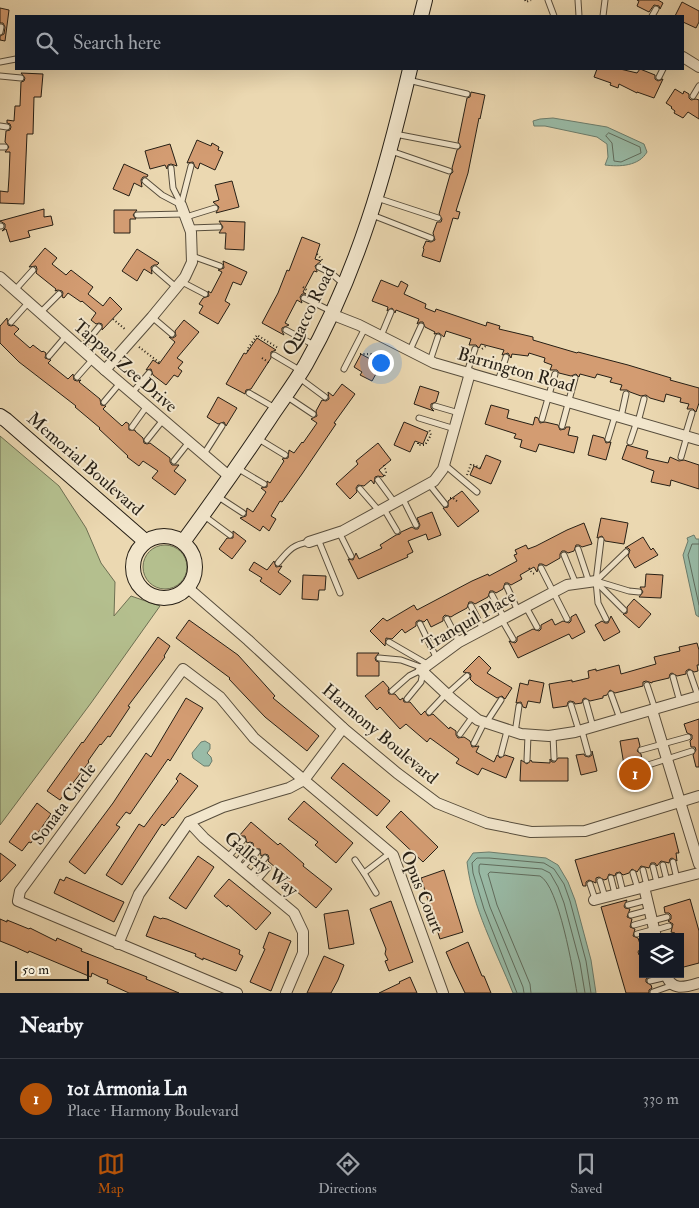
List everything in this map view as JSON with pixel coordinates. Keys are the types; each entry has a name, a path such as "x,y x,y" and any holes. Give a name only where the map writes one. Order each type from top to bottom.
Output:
{"street":[{"path":"421,15 425,0"},
{"path":"684,58 699,67"},
{"name":"Quacco Road","path":"183,542 234,472 285,396 332,313 372,215 395,134 408,74"},
{"path":"105,370 179,285 192,262 190,228 184,212"},
{"name":"Tappan Zee Drive","path":"1,279 204,455 234,472"},
{"name":"Barrington Road","path":"332,313 430,361 699,440"},
{"path":"314,540 339,532 434,481 444,465 469,373"},
{"name":"Memorial Boulevard","path":"0,416 145,541"},
{"name":"Memorial Boulevard","path":"183,542 174,537 164,535 145,541 133,558 134,574 141,588 149,595 159,598 170,598 188,588"},
{"path":"183,542 195,558 196,569 194,579 188,588"},
{"name":"Tranquil Place","path":"593,582 567,585 553,592 458,642 423,668 447,694 474,716 485,723 511,732 528,735 553,735 580,731 698,697"},
{"name":"Harmony Boulevard","path":"188,588 248,640 343,728 437,803 487,823 532,832 585,831 699,796"},
{"name":"Sonata Circle","path":"237,993 18,902 20,891 183,668 220,697 254,738 304,780"},
{"path":"654,710 699,864"},
{"path":"118,944 139,894 189,822 223,807 288,788 304,780 343,728"},
{"name":"Opus Court","path":"304,780 393,855 443,993"},
{"name":"Gallery Way","path":"189,822 204,838 294,913 303,932 303,953 286,993"},
{"path":"606,897 699,873"},
{"path":"652,921 655,884"}],"lane":[{"path":"548,0 554,15"},
{"path":"578,0 579,15"},
{"path":"603,15 605,0"},
{"path":"653,15 656,9"},
{"path":"0,62 15,59"},
{"path":"659,76 662,70"},
{"path":"408,74 467,94"},
{"path":"0,76 21,78"},
{"path":"693,96 699,86"},
{"path":"0,126 7,126"},
{"path":"395,134 457,146"},
{"path":"390,151 449,171"},
{"path":"184,212 191,166"},
{"path":"171,168 174,188 184,212"},
{"path":"145,181 184,212"},
{"path":"377,197 438,218"},
{"path":"137,215 215,208"},
{"path":"372,215 432,238"},
{"path":"190,228 219,227"},
{"path":"192,256 220,266"},
{"path":"319,267 345,282"},
{"path":"155,269 179,285 204,294"},
{"path":"15,290 33,270"},
{"path":"40,313 58,294"},
{"path":"304,298 332,313"},
{"path":"11,322 28,302"},
{"path":"381,336 391,312"},
{"path":"152,318 172,334"},
{"path":"410,351 421,326"},
{"path":"81,349 99,327"},
{"path":"344,369 365,328"},
{"path":"286,330 315,346"},
{"path":"49,356 66,336"},
{"path":"430,361 438,337"},
{"path":"469,373 474,349"},
{"path":"275,355 325,397"},
{"path":"498,381 506,356"},
{"path":"77,377 92,359"},
{"path":"132,393 149,373"},
{"path":"542,419 555,374"},
{"path":"562,426 575,378"},
{"path":"104,402 120,383"},
{"path":"249,393 276,409"},
{"path":"608,439 626,394"},
{"path":"285,396 313,414"},
{"path":"630,442 644,399"},
{"path":"132,427 147,406"},
{"path":"435,406 459,413"},
{"path":"681,457 692,412"},
{"path":"419,418 455,429"},
{"path":"147,440 163,420"},
{"path":"204,455 222,426"},
{"path":"257,438 285,455"},
{"path":"174,461 189,442"},
{"path":"444,465 477,492"},
{"path":"234,472 264,484"},
{"path":"379,481 399,501 416,525"},
{"path":"429,484 445,504"},
{"path":"360,489 382,510 397,532"},
{"path":"216,496 243,513"},
{"path":"202,515 230,534"},
{"path":"339,532 351,556"},
{"path":"278,563 289,549 297,544 314,540 340,593"},
{"path":"593,582 601,540"},
{"path":"578,549 593,582 598,603 606,619"},
{"path":"593,582 626,552"},
{"path":"564,556 576,584"},
{"path":"541,568 567,619"},
{"path":"593,582 640,592"},
{"path":"593,582 624,610"},
{"path":"507,587 522,609 537,626"},
{"path":"492,595 513,638"},
{"path":"471,606 483,629"},
{"path":"447,619 458,642"},
{"path":"420,624 436,657"},
{"path":"389,642 423,668"},
{"path":"379,658 402,660 423,668"},
{"path":"392,691 409,676 423,668"},
{"path":"407,699 420,682 423,668"},
{"path":"690,673 698,697"},
{"path":"429,712 467,676"},
{"path":"673,677 680,702"},
{"path":"648,685 654,710"},
{"path":"611,694 620,720"},
{"path":"474,743 501,700"},
{"path":"586,702 594,727"},
{"path":"571,705 588,752"},
{"path":"501,754 520,706"},
{"path":"460,734 474,716"},
{"path":"527,760 528,735"},
{"path":"553,735 554,758"},
{"path":"641,750 688,737"},
{"path":"645,766 692,751"},
{"path":"235,864 243,840"},
{"path":"235,864 250,846"},
{"path":"235,864 257,852"},
{"path":"364,873 390,853"},
{"path":"253,879 265,858"},
{"path":"355,860 376,893"},
{"path":"655,884 673,862"},
{"path":"655,884 663,865"},
{"path":"653,867 655,884"},
{"path":"253,879 268,868"},
{"path":"644,870 655,884"},
{"path":"633,873 655,884"},
{"path":"606,897 619,876"},
{"path":"606,897 611,878"},
{"path":"600,881 606,897"},
{"path":"590,884 606,897"},
{"path":"628,905 652,921"},
{"path":"631,915 669,926"},
{"path":"634,925 666,917"},
{"path":"637,934 652,921"},
{"path":"650,981 679,986"},
{"path":"653,992 679,986"}],"path":[{"path":"525,0 526,2 531,0"},
{"path":"113,319 160,363"},
{"path":"248,351 257,335 280,349 275,355"},
{"path":"350,355 371,354 374,361"},
{"path":"418,442 418,445 425,445 431,435 429,428 432,422"},
{"path":"465,482 471,464 481,468"},
{"path":"379,481 386,472 384,465"}],"shaded area":[{"path":"0,436 59,486 86,528 101,563 115,582 114,616 131,596 160,606 91,703 0,825"},
{"path":"165,545 177,549 183,555 187,567 183,579 177,585 165,589 153,585 147,579 143,567 147,555 153,549"}],"water":[{"path":"553,118 607,127 644,144 647,152 644,157 634,163 617,166 605,165 608,157 607,144 597,137 545,126 534,126 533,121"},
{"path":"694,535 696,539 699,539 699,617 696,615 683,555 688,541 687,538"},
{"path":"205,741 210,744 210,749 207,753 212,761 209,766 204,766 193,758 192,753 201,742"},
{"path":"489,852 546,858 558,865 568,882 575,900 591,960 596,993 513,993 479,912 467,862 473,853"}],"building":[{"path":"637,0 658,0 663,3 660,9 659,6 654,5 649,12 637,6 639,1"},
{"path":"682,2 699,11 699,22 696,28 684,22 684,15 676,15"},
{"path":"0,8 9,10 5,41 0,40 0,36 4,34 5,27 3,23 0,23"},
{"path":"597,70 624,70 637,73 639,70 642,70 655,75 655,79 658,81 663,79 654,98 637,93 619,84 618,88 610,85 611,83 594,77"},
{"path":"21,73 43,74 41,97 34,97 33,134 27,134 24,204 0,203 0,191 8,192 10,152 5,152 9,147 5,142 6,131 10,130 11,127 7,120 14,121 15,106 20,106 21,82 25,78"},
{"path":"675,89 683,94 684,91 689,94 691,100 699,100 699,119 688,112 683,118 674,113 675,111 672,107 666,103"},
{"path":"471,92 485,95 468,173 456,211 460,212 458,219 453,218 440,262 422,256 423,248 426,241 431,242 435,240 433,233 437,222 441,222 442,219 439,214 450,175 453,172 452,168 457,150 461,147 458,142 467,98 470,97"},
{"path":"197,140 211,146 212,143 219,147 218,150 223,152 215,170 200,163 198,169 193,162 187,163"},
{"path":"170,144 177,166 171,164 168,165 167,169 165,165 150,169 145,151"},
{"path":"124,164 148,175 141,180 142,187 134,183 129,196 113,189"},
{"path":"232,181 239,207 216,213 219,207 213,202 219,200 215,185"},
{"path":"44,209 44,217 51,216 53,225 28,231 30,237 10,242 6,229 2,231 5,228 5,224 0,221"},
{"path":"114,210 137,210 133,215 136,219 130,219 130,233 114,233"},
{"path":"219,221 245,222 244,250 225,249 226,233 219,233 223,227"},
{"path":"302,237 320,244 315,259 321,261 315,266 317,272 314,271 303,292 306,294 302,294 300,297 302,303 297,300 285,323 289,325 282,328 284,335 262,323 278,293 287,270 289,271"},
{"path":"45,248 57,258 52,264 66,275 71,270 93,287 88,294 103,306 110,297 122,309 102,330 102,324 96,324 91,320 96,313 82,301 68,293 64,298 62,297 62,291 55,291 56,289 36,273 36,266 29,267"},
{"path":"137,249 159,263 151,267 152,274 144,269 137,281 122,271"},
{"path":"223,261 247,272 241,285 233,282 225,301 230,304 218,324 199,313 203,306 199,304 203,298 209,296 208,291 211,293 222,272 218,270 224,268"},
{"path":"381,280 398,287 401,281 408,285 404,294 426,304 425,308 435,312 436,309 486,326 487,322 500,326 499,329 533,337 533,340 628,365 699,388 699,403 696,412 693,409 687,409 689,404 680,402 681,398 666,394 664,402 646,395 641,396 627,390 620,390 622,385 610,382 612,378 597,374 595,378 580,374 579,377 576,374 571,376 559,373 557,370 550,370 552,365 544,362 545,358 529,353 528,356 512,354 511,358 508,353 502,355 504,350 481,344 479,348 476,345 469,345 471,339 446,331 444,337 439,333 434,334 435,332 425,327 423,322 417,324 419,319 396,310 395,313 392,308 387,311 388,307 372,301"},
{"path":"7,318 8,325 14,325 19,329 14,334 30,348 33,345 46,353 45,358 51,360 48,363 68,379 73,374 74,380 81,380 79,382 100,399 101,405 106,406 103,409 122,426 126,422 129,424 129,430 135,430 143,438 144,443 150,443 170,458 172,465 179,465 174,471 186,480 175,495 152,478 158,471 143,461 139,466 127,457 76,406 19,362 0,343 0,326"},
{"path":"184,320 199,332 177,358 183,362 178,368 182,371 178,377 174,375 166,385 153,375 151,369 146,370 153,360 159,364 175,342 169,337 173,338 176,336 175,331"},
{"path":"257,338 276,350 271,352 271,358 251,389 246,390 245,394 226,384 244,353 246,354"},
{"path":"361,354 381,365 372,381 360,375 362,372 354,367"},
{"path":"342,384 355,394 302,474 282,502 280,501 271,516 276,519 269,531 263,526 260,531 240,518 246,516 247,508 253,512 266,492 261,488 267,487 267,481 270,483 284,461 282,459 288,458 289,450 294,453 317,423 311,419 317,416 316,411 322,400 326,401 329,399 328,392 333,396"},
{"path":"420,386 439,392 436,402 431,404 431,408 434,411 414,404"},
{"path":"218,397 237,408 226,426 224,422 218,424 207,417"},
{"path":"491,405 509,410 507,418 533,425 535,417 538,418 540,423 545,422 558,425 560,430 570,427 568,435 578,437 574,453 539,444 536,452 520,447 522,440 514,438 516,434 485,424"},
{"path":"404,422 428,432 423,444 415,441 410,452 394,445"},
{"path":"593,435 604,438 606,443 611,442 606,460 588,455"},
{"path":"378,443 391,460 379,470 384,476 375,477 374,484 371,480 364,486 358,485 356,488 357,492 350,499 336,484 358,464 356,461"},
{"path":"627,445 648,451 646,458 668,463 670,457 699,465 699,489 671,480 670,486 651,482 654,471 622,459"},
{"path":"486,455 501,461 491,484 470,475 474,466 480,469"},
{"path":"462,491 479,511 458,527 443,508 448,507 448,501"},
{"path":"432,512 441,535 428,540 426,534 408,541 413,552 407,555 408,557 358,579 348,559 353,560 356,553 359,559 382,548 380,545 401,532 412,527 418,529 420,525 417,518"},
{"path":"601,518 628,523 624,544 605,541 602,536 597,538"},
{"path":"584,523 592,544 582,547 576,545 574,551 568,553 562,551 560,558 546,566 539,564 537,572 534,567 520,575 522,579 511,585 505,583 503,589 496,593 490,591 488,597 475,604 469,602 467,608 451,617 445,615 443,621 431,627 427,619 424,622 419,620 416,622 416,626 405,633 402,629 392,639 386,638 385,646 370,631 383,618 387,621 414,605 417,610 472,581 488,574 489,576 517,561 514,555 517,554 515,550 526,545 528,549 536,546"},
{"path":"233,531 246,541 232,559 219,549 227,538 233,538"},
{"path":"643,537 651,550 653,548 658,555 635,568 628,556 630,550 625,548"},
{"path":"274,561 276,567 282,566 278,572 291,581 280,595 260,581 262,578 249,570 254,562 267,570"},
{"path":"646,574 663,575 661,598 639,597 643,592 640,587 645,587"},
{"path":"303,575 326,576 325,590 319,590 318,600 302,599"},
{"path":"634,599 651,614 639,628 623,614 627,613 627,607"},
{"path":"576,614 585,632 572,639 569,634 518,658 509,641 515,643 517,637 533,629 539,631 541,625 552,619 555,625 563,621 569,623 571,617"},
{"path":"611,616 620,632 604,641 595,625 602,621 608,623"},
{"path":"189,620 238,655 275,696 273,698 319,736 307,751 265,717 230,678 176,638"},
{"path":"158,637 170,646 165,657 128,706 130,707 110,737 108,736 100,744 89,762 60,800 47,791"},
{"path":"697,643 699,650 698,671 694,672 689,669 686,671 686,674 677,676 672,673 669,678 652,683 643,682 643,686 615,693 610,690 603,698 590,701 585,698 582,703 575,704 570,701 567,706 553,708 549,684 589,678 588,671 596,669 596,671 619,665 621,674 656,664 654,657 680,651 679,647"},
{"path":"357,653 379,653 375,658 379,662 379,676 357,676"},
{"path":"479,656 491,668 487,673 512,688 505,699 502,696 497,698 475,684 470,679 470,673 463,672"},
{"path":"529,680 544,683 540,703 528,701 526,708 523,707 521,702 516,703 520,683 528,685"},
{"path":"383,681 389,688 389,694 395,694 400,700 403,698 404,702 410,702 421,715 425,711 428,716 433,714 449,729 450,727 456,731 458,738 464,737 470,741 472,747 479,746 476,752 494,762 497,755 500,758 505,755 514,758 506,778 482,768 478,775 456,763 459,759 430,738 427,742 406,724 400,729 380,707 377,710 365,696"},
{"path":"186,698 203,708 170,761 168,759 130,814 126,812 116,825 120,827 85,874 69,862 113,803 146,753 151,757"},
{"path":"699,719 699,767 696,767 693,755 696,750 695,747 691,747 690,741 692,735 687,733 684,724"},
{"path":"638,738 640,746 637,751 641,754 643,760 641,767 642,770 646,770 649,782 626,788 620,766 624,765 620,741"},
{"path":"592,751 597,771 581,775 576,755 584,754 589,757 592,755"},
{"path":"558,758 568,758 568,781 520,781 521,760 527,764 531,760 532,762 550,763 550,759 552,762 555,762"},
{"path":"343,763 390,801 377,816 331,778"},
{"path":"180,773 198,786 173,818 164,826 162,824 122,885 106,875 139,824 144,827 178,781 176,779"},
{"path":"304,801 353,843 336,863 315,845 318,842 288,819"},
{"path":"37,803 51,814 31,843 29,842 22,851 9,842"},
{"path":"401,811 438,847 423,862 386,827"},
{"path":"251,822 278,845 280,843 304,864 303,866 332,889 316,908 282,879 285,876 268,861 268,855 261,856 260,849 254,849 253,843 247,843 245,836 239,836"},
{"path":"674,833 679,853 676,853 677,861 672,858 669,863 661,861 657,866 655,863 651,863 649,868 641,866 637,872 632,869 629,873 623,875 620,872 616,873 615,876 609,874 607,879 604,880 599,877 596,878 596,883 589,880 586,882 586,886 583,886 575,860"},
{"path":"0,853 16,865 0,882"},
{"path":"198,856 214,867 186,909 169,898"},
{"path":"444,870 463,932 440,939 421,878"},
{"path":"66,877 124,902 114,922 54,893 60,879 64,881"},
{"path":"229,879 271,913 256,930 228,905 227,907 214,896"},
{"path":"690,899 699,931 699,963 684,967 684,933 671,932 673,924 668,921 671,919 671,915 665,913 664,907"},
{"path":"627,900 624,906 630,909 627,917 632,919 630,927 635,929 633,936 638,938 639,941 639,978 648,978 646,982 652,988 649,990 649,993 626,993 601,907"},
{"path":"391,901 413,962 389,971 385,961 388,960 385,954 386,949 370,909"},
{"path":"348,910 354,944 329,949 324,914"},
{"path":"154,916 167,919 240,950 239,954 243,956 236,971 203,958 203,960 195,956 196,954 146,936"},
{"path":"0,919 30,928 56,941 57,938 82,949 81,951 147,977 146,979 179,993 129,993 107,983 108,980 92,973 91,977 29,951 28,953 0,941"},
{"path":"269,932 291,941 271,991 250,982 265,949 263,948"},
{"path":"468,942 491,993 465,993 453,968 446,952"},
{"path":"324,956 344,965 338,980 331,993 307,993"},
{"path":"410,977 417,993 379,993 400,983"}],"place":[{"name":"101 Armonia Ln","path":"635,774"}]}
